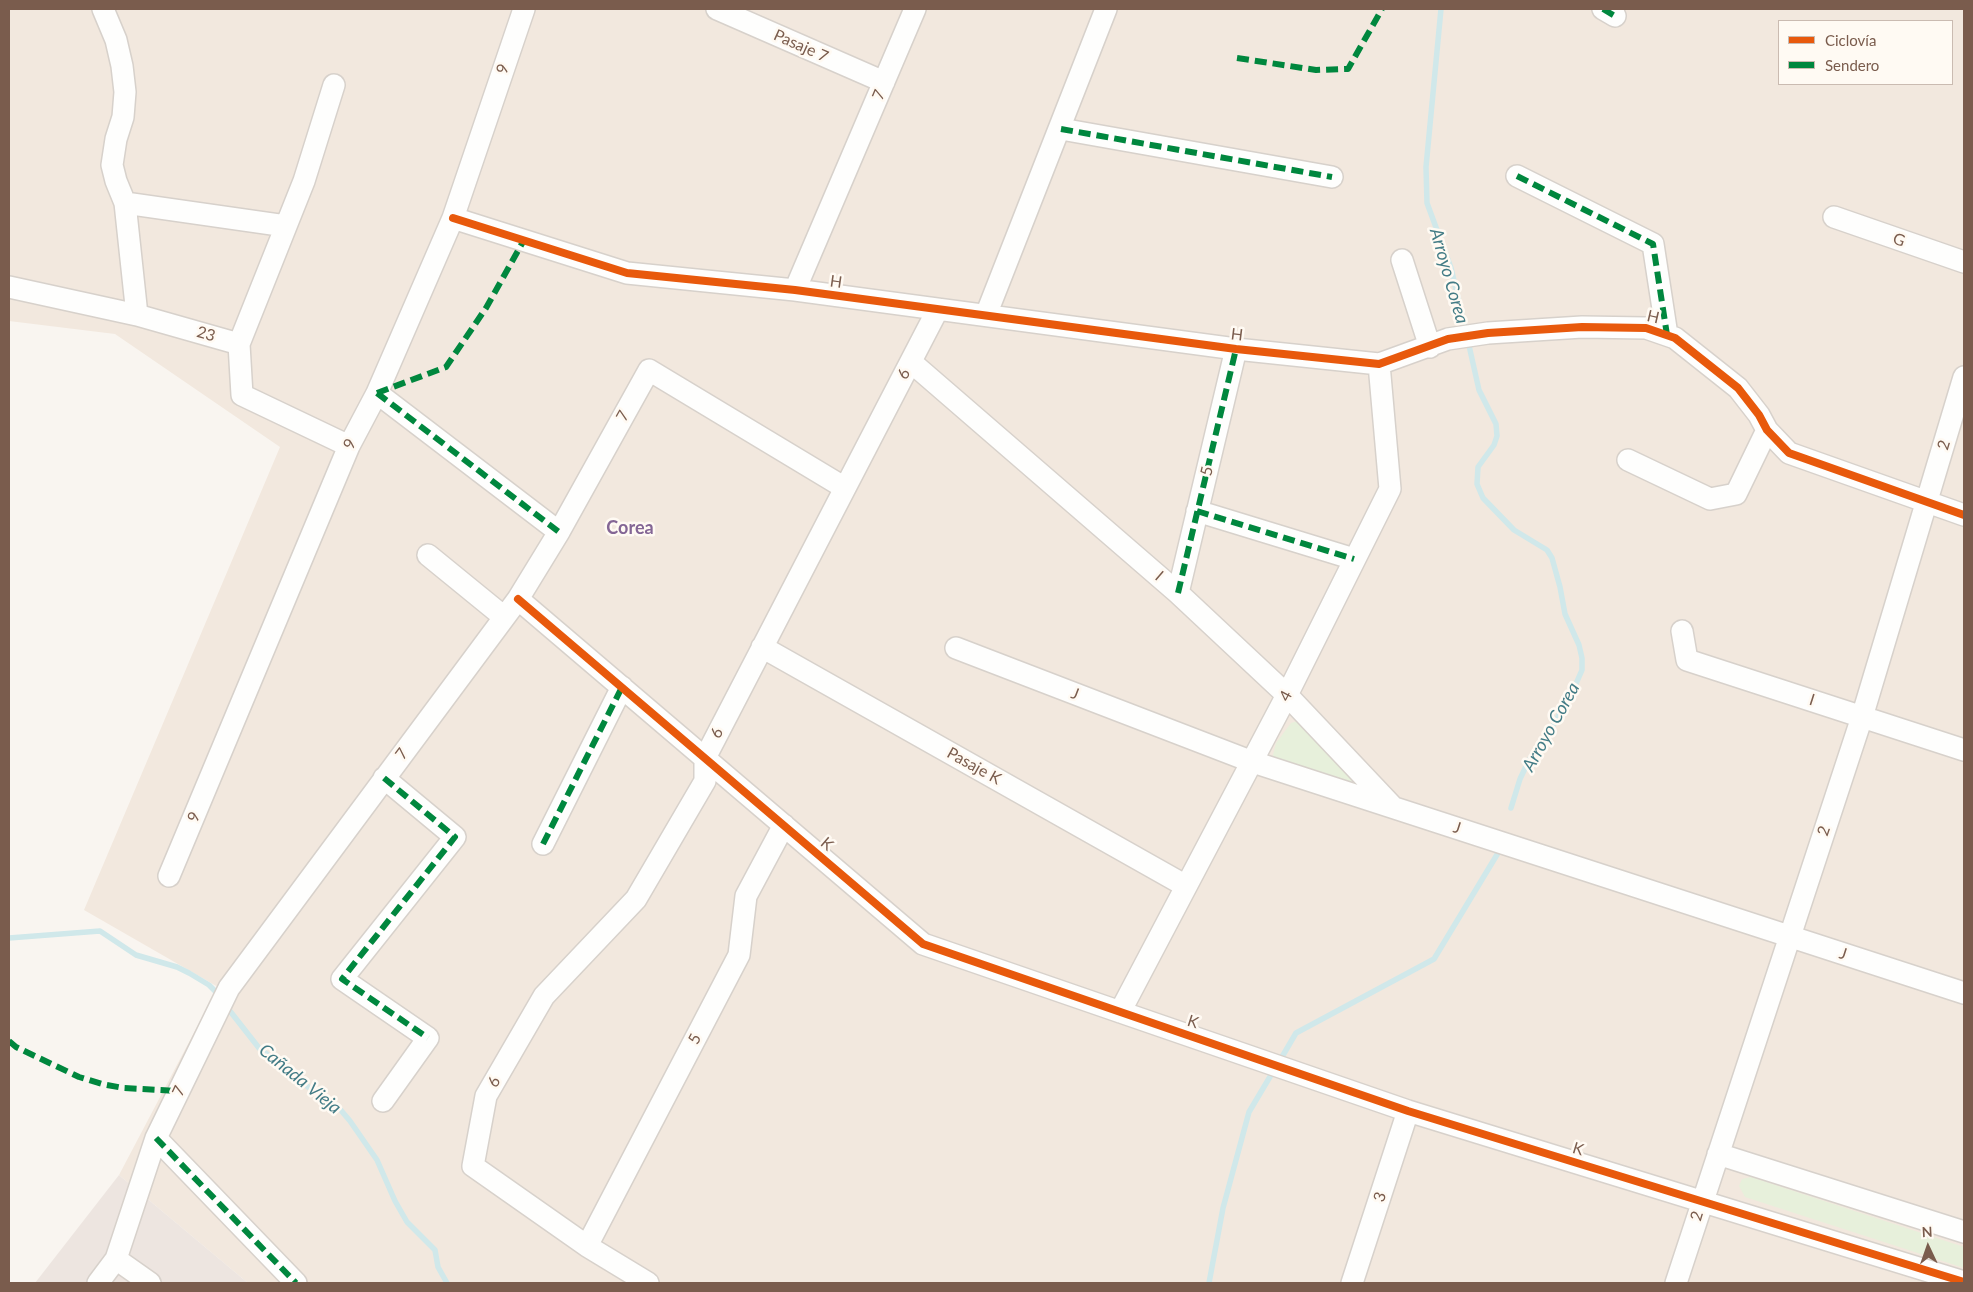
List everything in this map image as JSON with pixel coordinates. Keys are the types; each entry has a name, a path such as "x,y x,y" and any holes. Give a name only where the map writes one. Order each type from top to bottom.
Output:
{"street":[{"path":"103,9 116,40 125,92 123,117 116,139 112,165 116,182 125,203 137,315"},
{"name":"9","path":"169,876 348,446 377,393 453,218 524,9"},
{"name":"Pasaje 7","path":"717,9 884,82"},
{"name":"7","path":"796,290 915,9"},
{"path":"986,315 1061,129 1106,9"},
{"path":"334,85 304,181 239,344 242,395 348,446"},
{"path":"1061,129 1332,177"},
{"path":"1517,176 1653,244 1667,335"},
{"path":"125,203 286,226"},
{"name":"G","path":"1834,217 1964,262"},
{"name":"H","path":"453,218 627,273 796,290 1236,349 1379,364 1439,343 1488,333 1582,327 1646,328 1675,338 1738,388 1759,415 1767,430 1789,453 1926,504 1964,516"},
{"path":"1402,260 1439,343"},
{"name":"23","path":"9,287 137,315 239,344"},
{"name":"6","path":"587,1246 474,1166 486,1096 544,996 636,899 705,781 705,758 938,309"},
{"name":"5","path":"1178,593 1236,349"},
{"name":"I","path":"911,362 1178,593 1287,695 1392,807"},
{"name":"4","path":"1120,1012 1250,761 1287,695 1390,489 1379,364"},
{"name":"7","path":"98,1283 116,1259 156,1138 229,988 518,599 559,532 649,370 845,488"},
{"name":"2","path":"1676,1283 1788,936 1862,717 1964,377"},
{"path":"377,393 559,532"},
{"path":"1628,460 1710,499 1736,494 1767,430"},
{"path":"1197,511 1354,559"},
{"path":"428,555 504,617"},
{"name":"K","path":"518,599 923,944 1408,1111 1964,1282"},
{"name":"I","path":"1682,631 1687,660 1964,750"},
{"name":"Pasaje K","path":"762,647 1186,886"},
{"name":"J","path":"956,648 1250,761 1964,993"},
{"path":"543,844 622,687"},
{"path":"383,1101 428,1038 342,979 455,837 384,778"},
{"name":"5","path":"587,1246 739,955 746,896 784,825"},
{"name":"3","path":"1352,1283 1408,1111"},
{"path":"156,1138 296,1283"},
{"path":"1718,1154 1964,1232"},
{"path":"587,1246 648,1283"},
{"path":"116,1259 150,1283"}],"shaded area":[{"path":"9,9 1964,9 1964,1283 248,1283 119,1175 218,987 84,910 280,447 115,334 9,321"},
{"path":"119,1175 248,1283 35,1283"}],"green space":[{"path":"1298,721 1359,784 1275,762 1273,755 1276,743 1291,723"},
{"path":"1751,1177 1964,1247 1964,1268 1745,1197 1739,1186 1742,1179"}],"waterway":[{"name":"Arroyo Corea","path":"1441,9 1426,167 1427,203 1451,268 1466,332"},
{"name":"Arroyo Corea","path":"1468,341 1479,390 1496,424 1497,436 1494,445 1478,467 1477,484 1483,498 1514,530 1547,550 1552,558 1565,614 1579,645 1582,658 1582,670 1575,686 1550,731 1529,760 1520,779 1511,808"},
{"path":"1279,1062 1296,1033 1434,959 1498,853"},
{"name":"Cañada Vieja","path":"9,938 100,931 136,955 177,967 189,973 209,985 220,996"},
{"name":"Cañada Vieja","path":"226,1006 259,1048 312,1090 339,1108 350,1121 377,1160 395,1201 407,1222 435,1250 438,1267 447,1283"},
{"path":"1209,1283 1223,1208 1249,1112 1274,1070"}],"marked path":[{"path":"1237,58 1316,70 1348,69 1382,9"},
{"path":"1603,9 1615,16"},
{"path":"1061,129 1332,177"},
{"path":"1517,176 1653,244 1667,335"},
{"path":"377,393 446,367 486,308 524,240"},
{"path":"1178,593 1236,349"},
{"path":"377,393 559,532"},
{"path":"1197,511 1354,559"},
{"path":"543,844 622,687"},
{"path":"384,778 455,837 342,979 428,1038"},
{"path":"9,1041 16,1047 79,1077 102,1084 123,1088 179,1091"},
{"path":"156,1138 296,1283"}],"cycle path":[{"path":"453,218 627,273 795,290 1236,349 1379,364 1448,339 1488,333 1582,327 1646,328 1675,338 1738,388 1759,415 1767,430 1789,453 1964,515"},
{"path":"518,599 923,944 1408,1111 1964,1282"}],"district":[{"name":"Corea","path":"630,528"}]}
